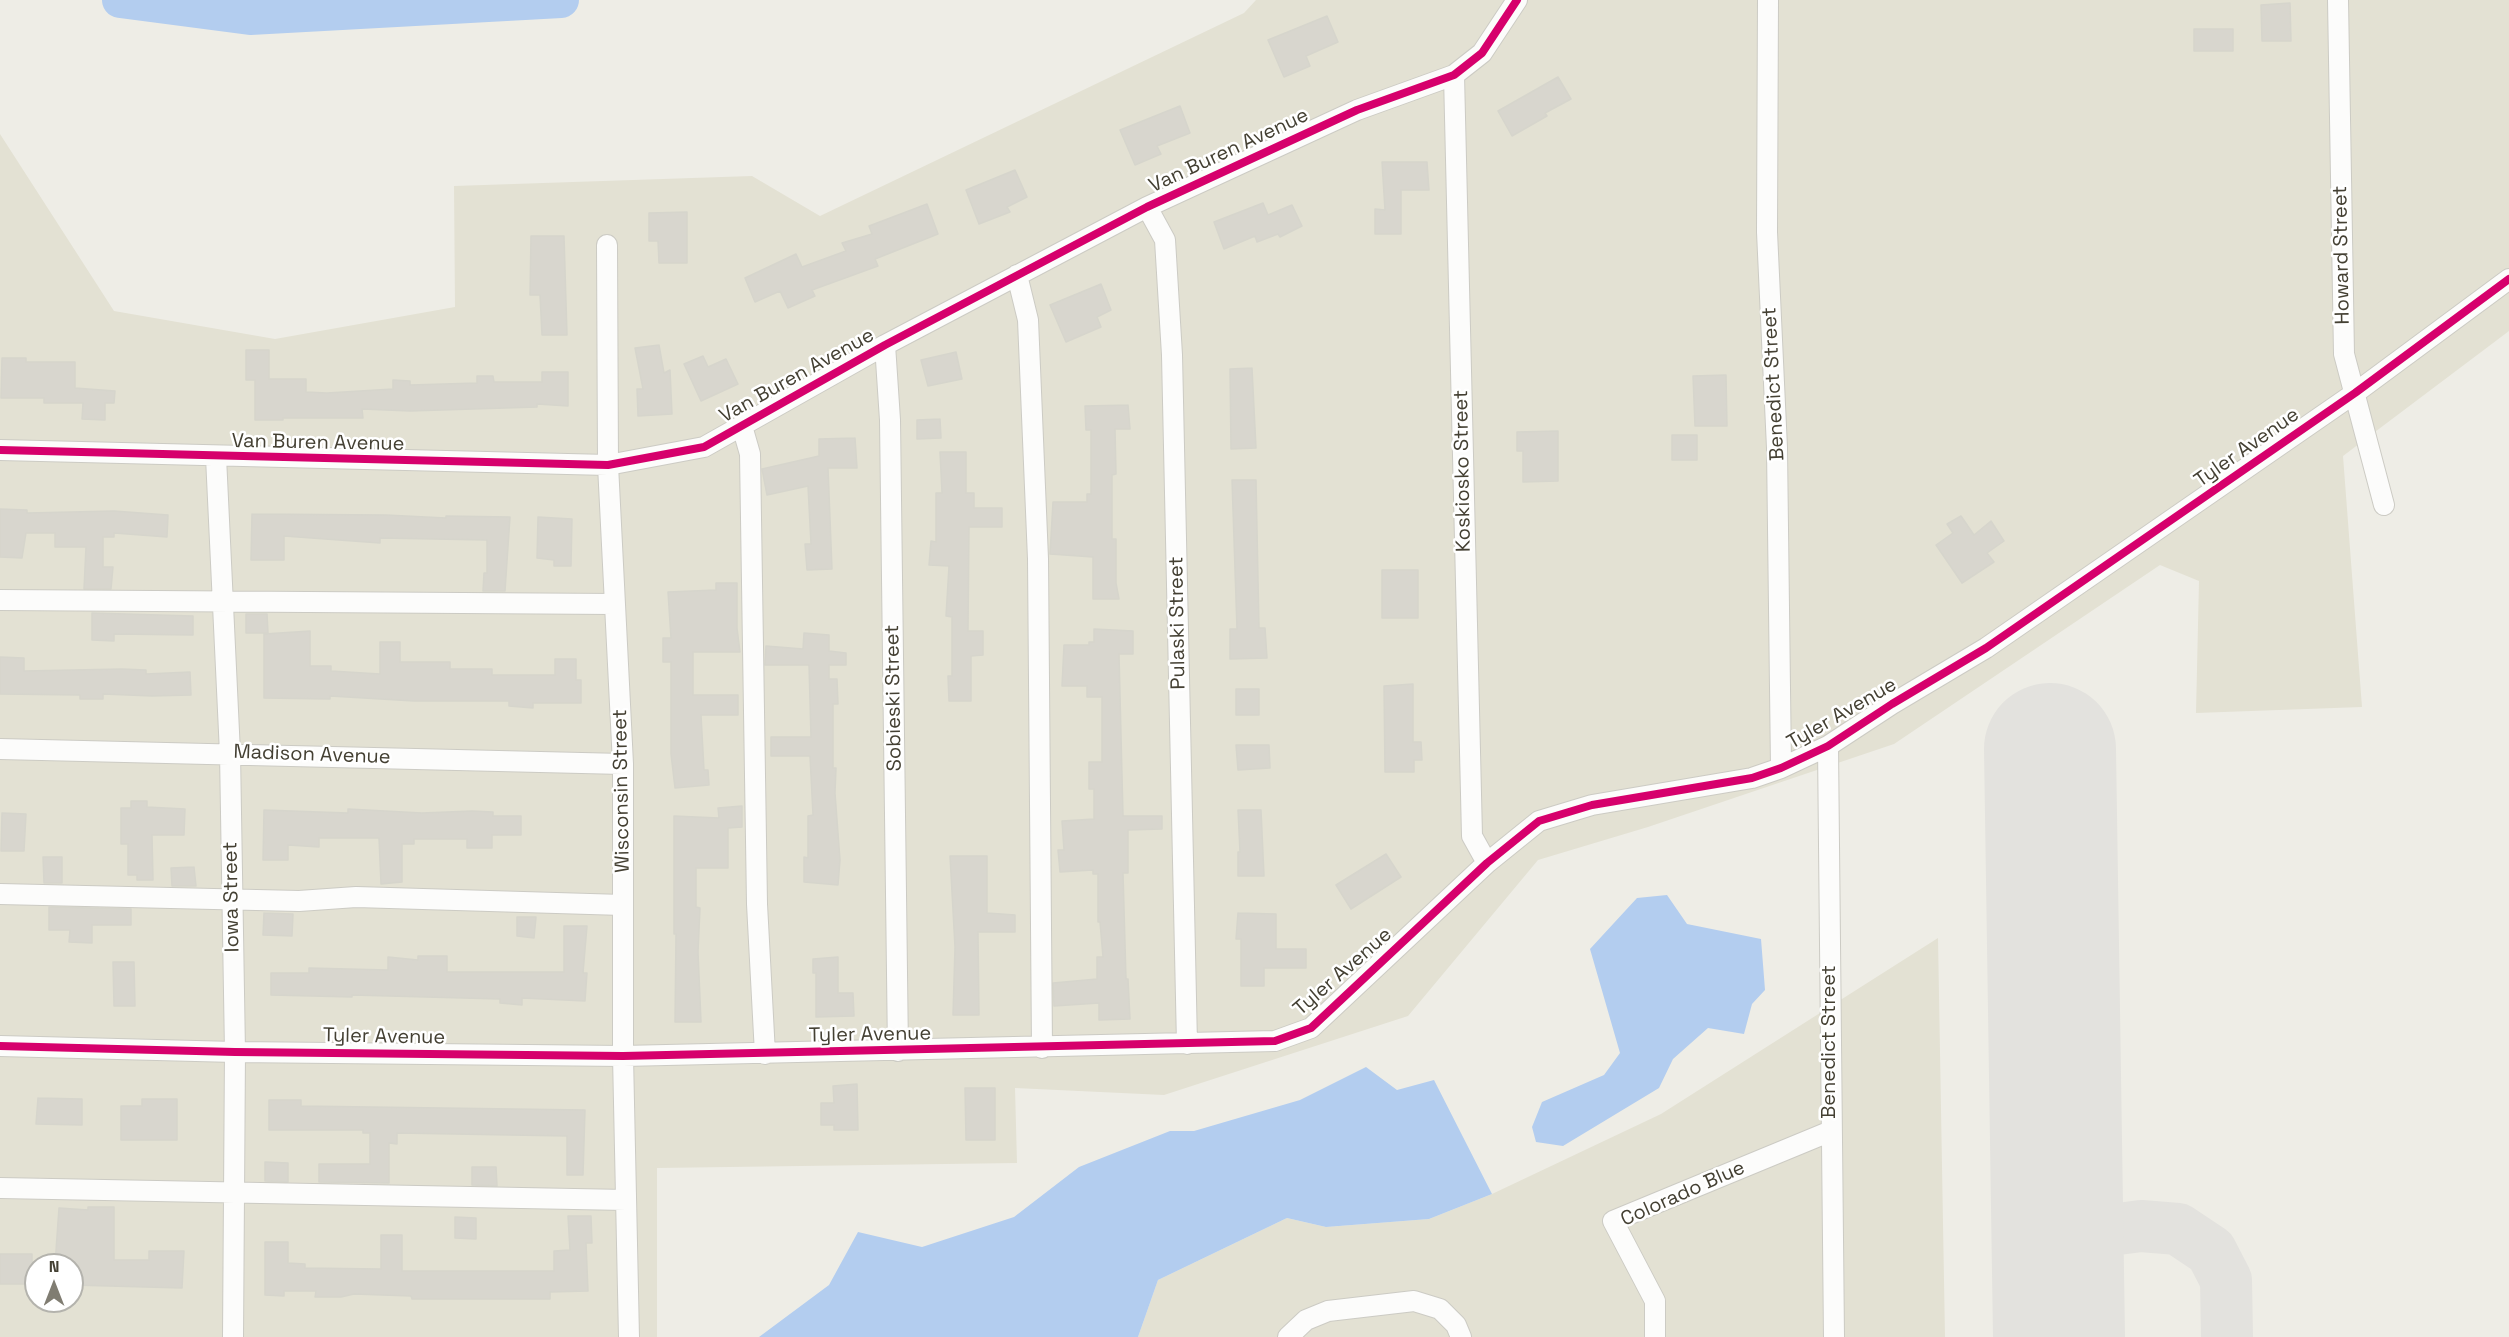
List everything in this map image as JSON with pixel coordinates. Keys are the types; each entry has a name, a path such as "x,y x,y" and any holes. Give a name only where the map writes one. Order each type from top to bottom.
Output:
{"street":[{"name":"Van Buren Avenue","path":"0,450 608,465 704,447 885,345 1148,207 1357,110 1454,75 1482,53 1518,0"},
{"name":"Benedict Street","path":"1768,0 1767,232 1777,448 1781,768"},
{"name":"Howard Street","path":"2338,0 2344,354 2384,505"},
{"name":"Koskiosko Street","path":"1454,75 1472,836 1487,863"},
{"name":"Pulaski Street","path":"1148,207 1165,240 1173,355 1187,1044"},
{"name":"Wisconsin Street","path":"608,245 608,465 623,764 623,1056 629,1337"},
{"path":"1017,275 1028,320 1038,559 1042,1048"},
{"name":"Tyler Avenue","path":"0,1046 236,1052 623,1056 1275,1041 1311,1028 1487,863 1539,821 1592,805 1752,778 1781,768 1828,746 1986,648 2355,393 2509,279"},
{"name":"Sobieski Street","path":"885,345 890,420 898,1051"},
{"path":"742,426 750,454 757,892 765,1054"},
{"name":"Iowa Street","path":"216,457 230,753 236,1052 233,1337"},
{"path":"0,600 615,604"},
{"name":"Benedict Street","path":"1828,746 1834,1337"},
{"name":"Madison Avenue","path":"0,749 623,764"},
{"path":"0,894 298,901 356,897 623,905"},
{"name":"Colorado Blue","path":"1655,1337 1654,1301 1613,1221 1831,1131"},
{"path":"0,1188 626,1200"},
{"path":"1288,1337 1306,1320 1328,1311 1414,1301 1440,1309 1456,1325 1461,1337"}],"shaded area":[{"path":"1256,0 2509,0 2509,331 2343,456 2362,707 2196,713 2199,581 2160,565 1894,744 1648,827 1538,860 1408,1016 1164,1095 1015,1088 1017,1163 657,1168 657,1337 0,1337 0,134 114,311 275,339 455,307 454,186 752,176 820,216 1244,13"},
{"path":"1938,938 1945,1337 1138,1337 1158,1280 1287,1218 1326,1227 1429,1219 1492,1194 1661,1114"}],"water":[{"path":"1667,895 1687,924 1761,939 1765,990 1752,1004 1744,1034 1708,1028 1673,1059 1659,1088 1563,1146 1536,1142 1532,1127 1542,1102 1604,1075 1620,1053 1590,949 1637,898"},
{"path":"1366,1067 1397,1090 1434,1080 1492,1194 1429,1219 1326,1227 1287,1218 1158,1280 1138,1337 759,1337 829,1285 858,1232 922,1247 1014,1217 1079,1167 1170,1131 1194,1131 1300,1100"}],"building":[{"path":"2290,3 2291,41 2262,41 2261,5"},
{"path":"1327,16 1338,42 1306,56 1310,66 1284,77 1268,40"},
{"path":"2194,29 2233,29 2233,51 2194,51"},
{"path":"1558,77 1571,99 1545,113 1547,116 1512,136 1498,111"},
{"path":"1180,106 1190,133 1157,146 1161,154 1135,165 1120,130"},
{"path":"1382,162 1427,162 1429,190 1401,190 1401,234 1375,234 1375,209 1385,210"},
{"path":"1015,170 1027,197 1007,207 1010,212 979,224 966,190"},
{"path":"1263,203 1268,215 1292,205 1302,226 1280,237 1278,234 1257,242 1255,236 1224,249 1214,222"},
{"path":"927,204 938,234 875,259 878,266 812,290 815,296 788,308 780,291 755,302 745,278 796,254 802,267 846,251 842,243 872,234 869,226"},
{"path":"687,212 687,263 659,263 658,241 649,241 649,213"},
{"path":"531,236 564,236 567,335 542,335 540,295 530,295"},
{"path":"1101,284 1111,310 1097,317 1101,327 1066,342 1050,305"},
{"path":"659,345 664,373 670,370 672,414 638,416 637,389 643,389 635,348"},
{"path":"246,350 269,350 269,379 306,379 306,392 393,389 393,380 410,381 410,385 477,383 477,376 493,376 494,382 542,382 542,372 568,372 568,406 537,404 537,407 410,411 362,409 363,418 255,420 255,380 246,380"},
{"path":"956,352 962,379 928,386 921,360"},
{"path":"703,356 708,367 726,359 738,384 701,401 684,364"},
{"path":"2,358 26,358 26,362 75,362 75,388 115,391 114,403 105,403 105,420 82,419 83,403 44,403 44,398 1,398"},
{"path":"1252,368 1256,448 1231,449 1230,369"},
{"path":"1726,375 1727,426 1695,426 1693,376"},
{"path":"1128,405 1130,429 1115,429 1116,474 1112,475 1112,539 1116,539 1116,583 1119,599 1093,599 1093,557 1050,554 1053,502 1087,502 1087,494 1091,494 1091,430 1086,430 1085,406"},
{"path":"940,419 941,438 917,439 917,420"},
{"path":"1558,431 1558,481 1523,482 1523,451 1517,451 1517,432"},
{"path":"1672,435 1697,435 1697,460 1672,460"},
{"path":"855,438 857,468 828,468 832,569 807,570 805,544 811,544 808,486 767,495 762,469 819,456 819,439"},
{"path":"940,452 966,452 966,493 974,493 974,508 1002,508 1002,527 969,527 968,631 983,631 983,655 971,656 971,701 949,701 948,676 952,676 952,617 946,616 949,566 929,565 931,541 936,542 936,493 942,493"},
{"path":"1232,480 1256,480 1259,628 1265,628 1267,658 1230,659 1230,629 1237,629"},
{"path":"0,509 27,510 27,513 114,511 168,515 167,537 114,533 114,537 103,537 103,567 113,567 111,589 84,589 86,547 55,547 55,533 26,533 22,558 0,557"},
{"path":"252,514 510,517 505,591 483,591 484,573 487,573 487,540 380,538 380,543 284,536 284,560 251,560"},
{"path":"1961,516 1974,535 1991,521 2004,541 1987,553 1994,562 1962,583 1936,545 1953,533 1947,524"},
{"path":"538,517 572,519 571,566 554,566 554,560 537,558"},
{"path":"1382,570 1418,570 1418,618 1382,618"},
{"path":"716,583 737,583 737,628 740,652 693,652 693,695 738,695 738,715 701,715 704,770 708,770 709,785 675,788 671,754 671,662 663,662 663,638 671,638 668,592 716,590"},
{"path":"92,613 193,616 193,635 114,634 114,641 92,640"},
{"path":"246,614 267,614 268,633 246,633"},
{"path":"1094,629 1133,631 1133,654 1119,654 1123,816 1162,816 1162,829 1128,830 1128,873 1123,873 1126,979 1128,979 1130,1019 1099,1020 1099,1003 1054,1006 1053,983 1097,979 1097,957 1103,957 1100,922 1098,922 1098,874 1093,874 1093,870 1060,872 1058,850 1064,850 1062,821 1094,819 1094,789 1089,789 1089,762 1102,762 1102,697 1087,697 1087,686 1062,686 1064,645 1089,645 1089,642 1094,642"},
{"path":"310,631 310,666 331,666 331,671 380,674 380,642 400,642 400,662 450,662 450,669 492,669 492,675 555,675 555,659 576,659 576,680 581,680 581,703 533,703 533,708 509,706 509,701 414,701 330,696 330,699 264,698 264,634"},
{"path":"804,633 829,635 829,651 846,653 846,665 829,665 829,679 837,679 838,704 833,704 833,768 836,768 835,793 840,860 838,885 804,882 804,857 808,858 808,816 813,815 810,756 771,756 771,737 811,737 809,665 765,665 766,646 803,649"},
{"path":"0,657 24,658 24,671 122,669 146,670 146,674 190,672 191,695 103,694 103,699 80,699 80,695 0,694"},
{"path":"1413,684 1413,742 1421,742 1422,760 1414,760 1414,772 1385,772 1384,686"},
{"path":"1236,689 1259,689 1259,715 1236,715"},
{"path":"1236,745 1269,745 1270,768 1238,770"},
{"path":"131,801 147,801 147,807 185,809 184,835 152,835 153,880 137,880 137,875 128,875 128,844 121,844 121,808 131,808"},
{"path":"742,806 742,827 728,828 728,868 696,868 696,907 700,908 698,952 701,1022 675,1022 674,816 719,818 718,808"},
{"path":"348,809 422,813 472,811 493,812 493,816 521,816 521,835 492,835 492,848 467,848 467,839 414,839 414,844 402,844 402,882 381,884 379,838 319,838 319,847 288,845 288,860 263,860 264,810 348,813"},
{"path":"1238,810 1261,810 1264,876 1238,876 1238,852 1240,852"},
{"path":"2,813 26,814 24,851 1,851"},
{"path":"1386,854 1401,877 1351,909 1336,885"},
{"path":"950,856 987,856 987,913 1015,915 1015,932 978,932 979,1015 953,1015 955,947"},
{"path":"43,857 62,857 62,883 44,883"},
{"path":"194,867 196,886 172,886 171,868"},
{"path":"49,907 131,909 131,925 92,925 92,943 69,942 70,930 49,930"},
{"path":"264,913 293,914 292,936 263,935"},
{"path":"1238,913 1276,914 1276,949 1306,949 1306,968 1264,968 1264,986 1241,986 1241,939 1236,939"},
{"path":"517,917 536,917 534,938 517,936"},
{"path":"564,926 587,926 583,973 587,973 585,1001 522,998 522,1005 500,1003 500,999 271,995 271,973 309,973 309,968 388,970 388,957 418,960 418,956 447,956 447,972 564,972"},
{"path":"838,957 838,993 853,993 854,1016 816,1017 816,973 813,973 813,959"},
{"path":"113,962 134,962 135,1006 114,1006"},
{"path":"857,1084 858,1130 834,1130 834,1125 821,1125 821,1103 834,1103 833,1086"},
{"path":"965,1088 995,1088 995,1140 966,1140"},
{"path":"38,1098 82,1099 82,1125 36,1124"},
{"path":"142,1099 177,1099 177,1140 121,1140 121,1106 142,1106"},
{"path":"269,1100 301,1100 301,1106 585,1110 583,1175 567,1175 567,1136 397,1133 397,1144 389,1143 389,1183 319,1182 319,1164 370,1164 370,1133 363,1133 363,1130 269,1130"},
{"path":"265,1162 288,1163 288,1182 265,1181"},
{"path":"472,1167 496,1167 497,1186 472,1185"},
{"path":"88,1207 114,1207 114,1260 149,1260 149,1251 184,1251 182,1288 84,1285 84,1253 56,1253 59,1208 88,1210"},
{"path":"568,1216 591,1216 592,1243 586,1243 588,1291 550,1292 550,1299 412,1299 411,1296 354,1294 341,1297 315,1297 316,1291 284,1291 284,1296 265,1295 265,1242 288,1242 288,1263 305,1264 305,1268 381,1269 381,1235 402,1235 402,1271 554,1271 554,1251 570,1250"},
{"path":"455,1217 476,1218 476,1239 455,1238"},
{"path":"0,1254 24,1254 24,1284 0,1284"}],"waterway":[{"path":"120,0 250,17 561,0"}],"taxiway":[{"path":"2057,1237 2141,1226 2178,1229 2211,1251 2226,1280 2227,1337"}],"runway":[{"path":"2050,749 2059,1337"}],"cycle path":[{"path":"0,450 608,465 704,447 885,345 1147,207 1357,110 1454,75 1482,53 1517,0"},
{"path":"0,1046 235,1052 623,1056 1275,1041 1311,1028 1487,863 1539,821 1592,805 1752,778 1781,768 1828,746 1892,704 1986,648 2355,393 2509,279"}]}
